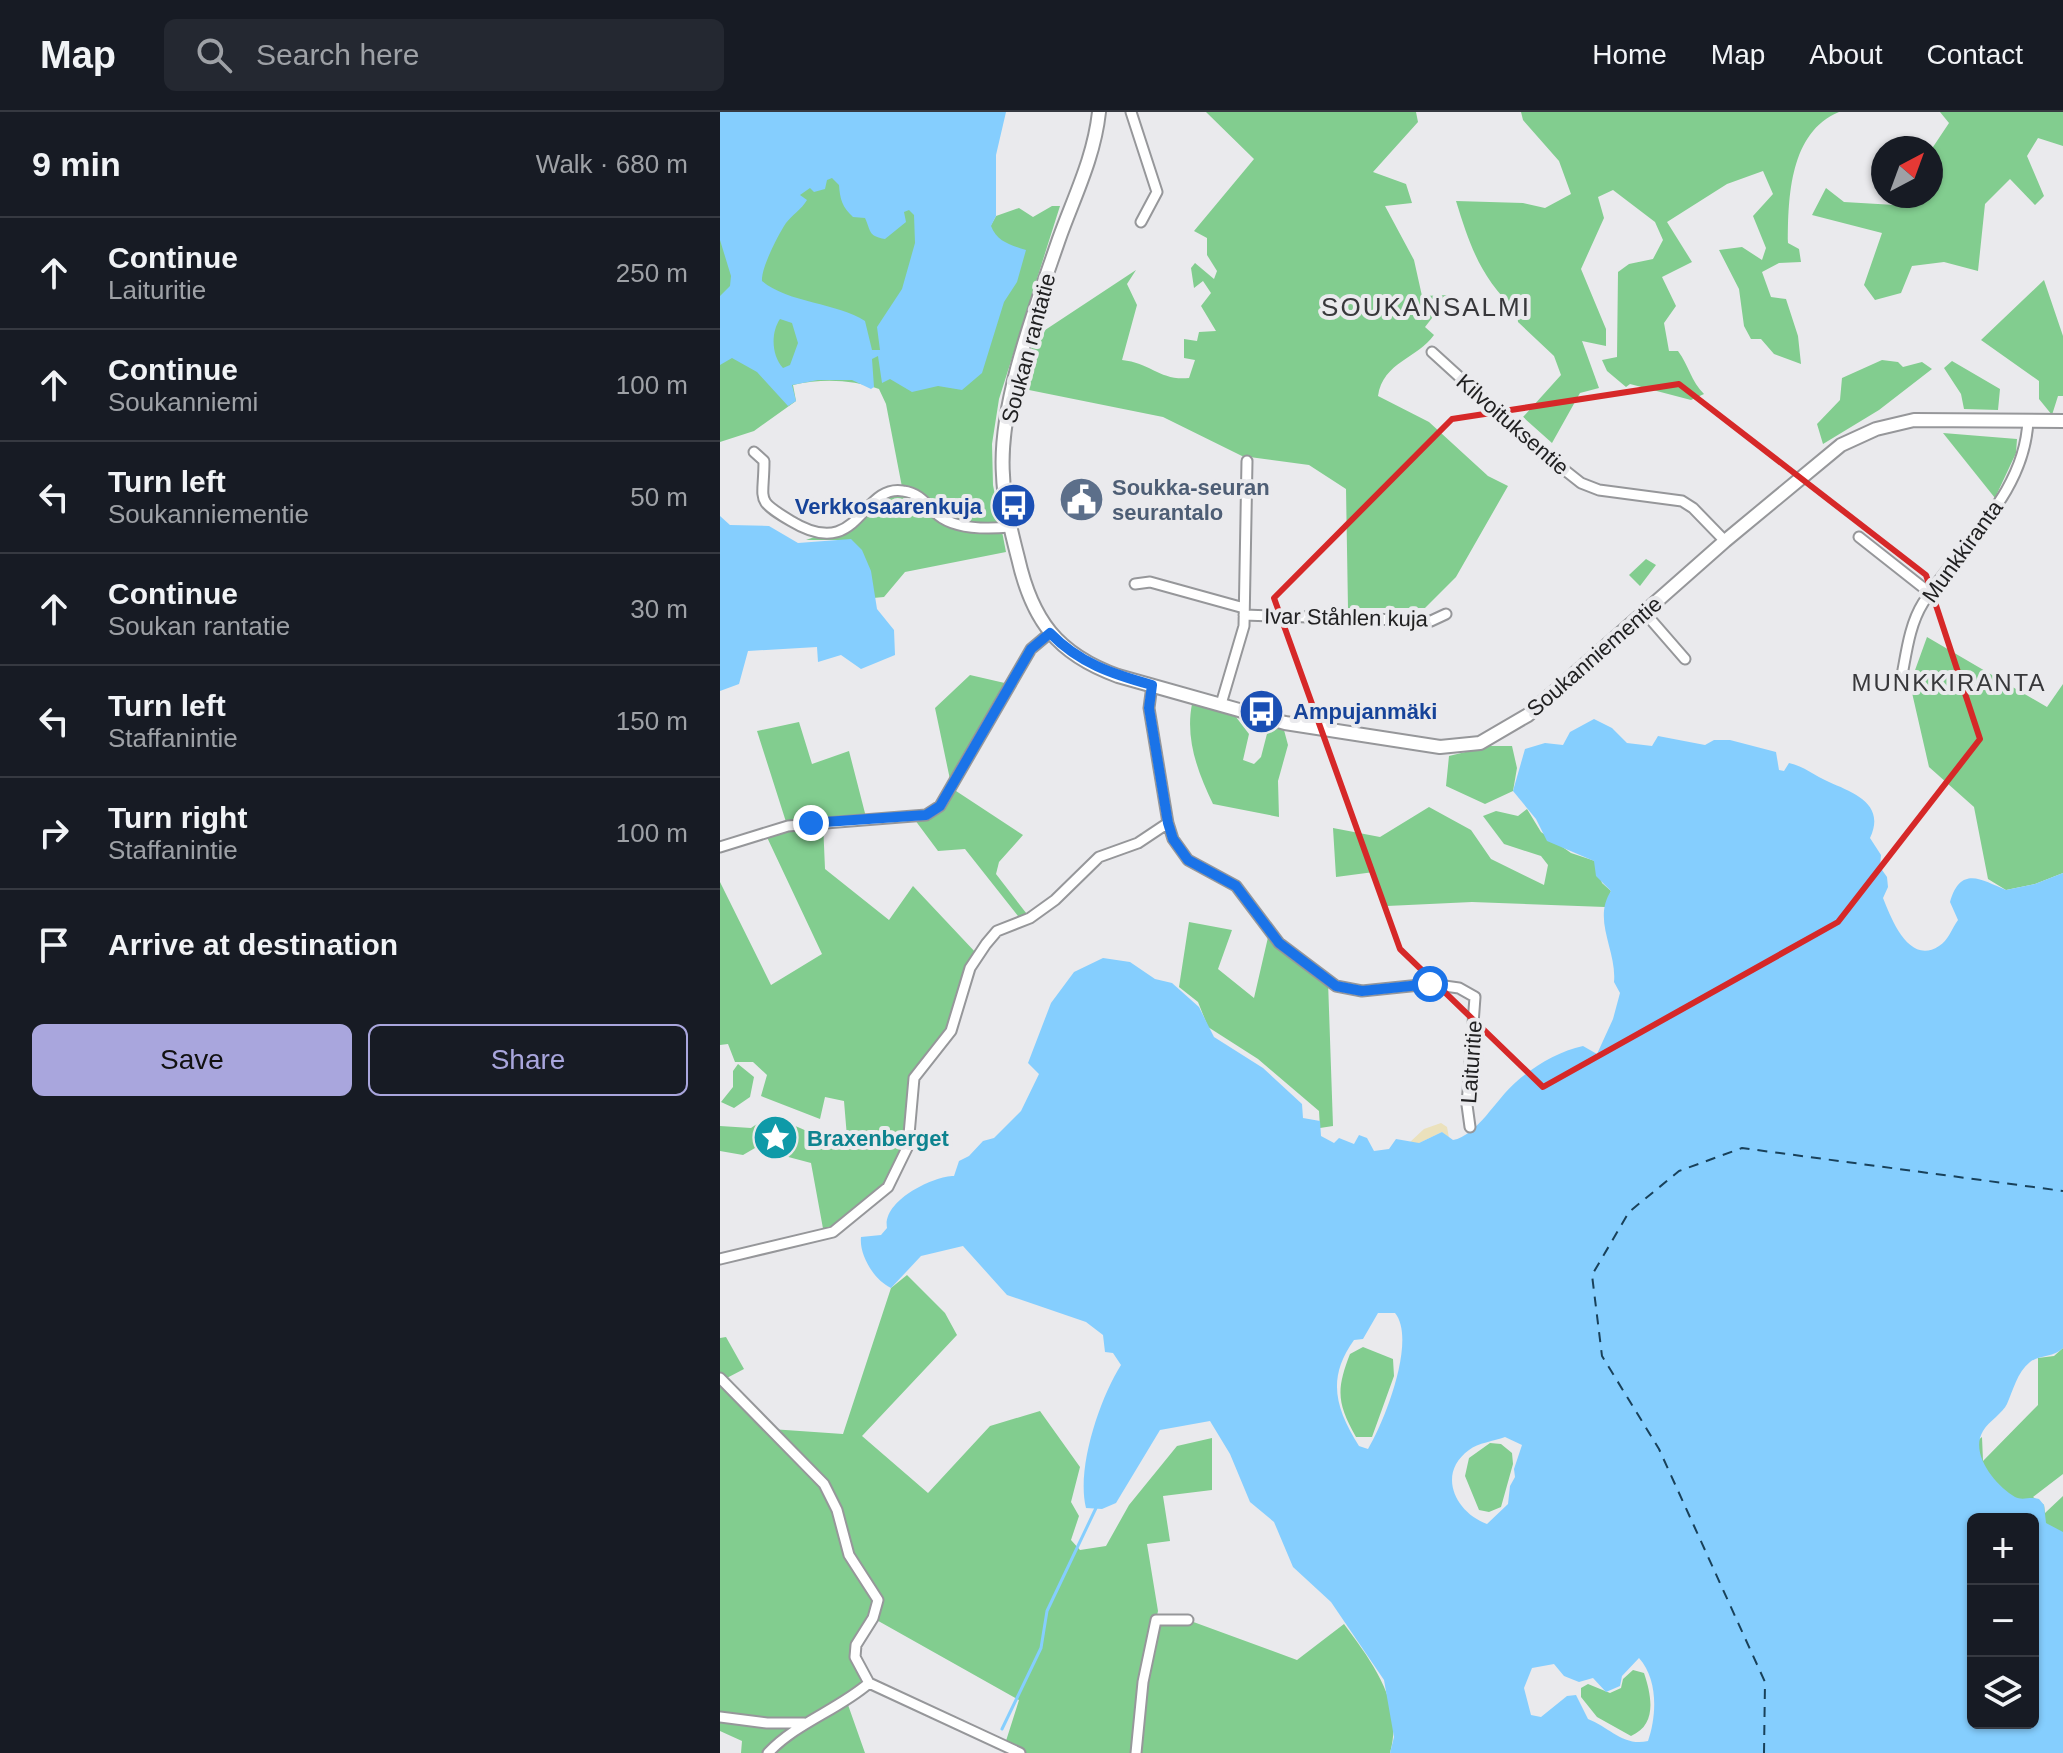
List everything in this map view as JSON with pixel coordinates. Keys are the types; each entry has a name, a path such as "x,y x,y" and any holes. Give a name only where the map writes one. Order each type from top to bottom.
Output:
{"street":[{"name":"Soukan rantatie","path":"1085,662 1050,633 1031,603 1010,527 1002,472 1008,409 1059,238 1088,166 1099,112"},
{"path":"1131,112 1157,192 1141,222"},
{"name":"Kilvoituksentie","path":"1432,352 1566,473 1599,490 1682,501 1725,541"},
{"name":"Soukanniementie","path":"1085,662 1152,685 1285,723 1447,748 1466,746 1493,738 1528,715 1832,451 1876,429 1914,420 2063,421"},
{"name":"Munkkiranta","path":"1900,685 1913,625 1930,593 2013,482 2025,453 2028,420"},
{"path":"754,452 764,461 764,499 770,511 811,533 845,530 881,496 896,490 916,495 940,516 960,525 1010,527"},
{"path":"1221,704 1244,611 1247,461"},
{"path":"1859,537 1930,593"},
{"name":"Ivar Ståhlen kuja","path":"1135,584 1150,582 1244,611 1431,621 1446,614"},
{"path":"1645,613 1685,659"},
{"path":"720,847 788,826 926,815 940,806 1031,649 1050,633"},
{"path":"720,1259 833,1232 888,1187 908,1146 914,1078 951,1031 970,968 986,944 997,931 1030,918 1055,900 1099,857 1138,843 1168,823 1149,708 1152,685"},
{"name":"Laituritie","path":"1168,823 1173,839 1188,860 1236,886 1279,943 1336,986 1362,991 1430,984 1459,988 1475,997 1467,1105 1470,1127"},
{"path":"720,1378 800,1458 832,1497 849,1555 878,1600 873,1618 856,1645 855,1657 869,1683 1019,1753"},
{"path":"1136,1753 1143,1682 1157,1616 1188,1620"},
{"path":"768,1753 783,1737 847,1702 869,1683"},
{"path":"720,1717 796,1725 812,1721"}],"highlighted area":[{"path":"1679,384 1926,575 1980,739 1838,922 1543,1087 1400,949 1274,598 1452,419"}],"green space":[{"path":"1206,112 1416,112 1418,122 1373,172 1406,184 1412,203 1385,206 1414,260 1422,296 1450,295 1425,327 1434,335 1387,375 1378,396 1429,422 1488,476 1508,486 1456,577 1425,608 1348,608 1346,489 1309,465 1242,456 1163,417 1024,389 1033,338 1136,270 1127,284 1137,305 1122,360 1141,364 1170,377 1189,378 1195,360 1184,358 1184,339 1197,341 1199,332 1216,331 1201,306 1211,293 1203,281 1194,288 1191,268 1195,263 1214,279 1217,271 1207,255 1207,238 1194,231 1254,159"},
{"path":"1521,112 1839,112 1823,121 1810,134 1795,168 1789,206 1788,243 1799,249 1801,262 1779,263 1762,272 1771,297 1786,299 1798,336 1801,364 1774,354 1761,339 1751,339 1744,326 1739,289 1719,250 1742,247 1762,260 1766,248 1753,216 1773,194 1763,171 1727,184 1667,222 1692,262 1662,277 1676,306 1664,323 1669,351 1678,351 1704,394 1691,400 1630,384 1626,387 1607,371 1602,360 1617,357 1618,272 1629,264 1653,259 1663,240 1655,222 1613,190 1598,197 1604,218 1581,269 1606,329 1606,346 1582,341 1599,388 1580,393 1552,443 1523,417 1561,375 1554,356 1518,322 1517,311 1486,274 1472,247 1456,201 1523,203 1545,208 1571,194 1559,161 1523,120"},
{"path":"1940,112 2063,112 2063,146 2038,138 2027,156 2044,196 2035,205 2010,179 1985,204 1978,271 1944,262 1912,266 1901,293 1875,300 1864,285 1882,233 1812,215 1826,188 1844,202 1871,204 1871,208 1943,208 1943,136 1940,136 1949,123"},
{"path":"825,167 991,225 996,216 1019,208 1033,217 1052,206 1060,206 999,399 992,444 993,485 1006,552 905,572 884,597 873,598 871,576 848,540 806,540 840,528 881,492 902,487 886,404 879,389 838,381 793,385 796,401 754,431 720,442 720,240"},
{"path":"2044,280 2063,336 2063,396 2058,396 2052,415 2039,399 2039,381 1981,340"},
{"path":"1882,360 1898,362 1903,367 1922,362 1932,369 1879,410 1823,444 1817,424 1840,400 1842,378"},
{"path":"1952,361 2000,389 1998,410 1964,409 1961,394 1944,368"},
{"path":"1943,433 2017,439 2016,453 1995,498"},
{"path":"1646,559 1656,565 1640,586 1629,575"},
{"path":"1927,637 2047,707 2063,684 2063,873 2035,884 2006,890 1988,879 1974,807 1929,767 1910,684"},
{"path":"970,675 1009,684 953,789 1023,835 999,862 996,874 1030,918 1022,921 965,849 938,851 912,816 926,815 952,789 935,708"},
{"path":"1192,704 1236,717 1249,734 1243,760 1254,764 1261,757 1269,726 1284,730 1288,745 1278,781 1279,817 1213,804 1194,756 1190,730"},
{"path":"799,722 812,764 849,751 866,817 823,822 825,869 889,920 913,886 977,954 956,1017 914,1078 908,1146 888,1187 824,1234 811,1163 755,1148 743,1155 720,1151 720,1126 751,1128 769,1120 786,1122 820,1136 847,1137 844,1101 825,1097 820,1119 761,1096 767,1075 753,1062 735,1062 728,1044 720,1045 720,882 771,985 822,954 765,833 787,825 757,731"},
{"path":"1490,746 1512,746 1517,768 1513,791 1485,804 1446,786 1449,756"},
{"path":"1429,807 1471,830 1491,859 1544,885 1548,865 1541,856 1504,844 1483,816 1496,811 1518,816 1527,809 1541,832 1571,853 1595,861 1602,883 1611,891 1605,907 1472,902 1387,906 1374,872 1336,877 1333,828 1380,837"},
{"path":"1189,922 1232,930 1218,969 1254,998 1269,933 1328,981 1333,1126 1320,1128 1319,1111 1258,1059 1208,1027 1198,1002 1179,987"},
{"path":"738,1064 754,1077 750,1097 734,1108 721,1102 733,1087 733,1071"},
{"path":"907,1275 945,1313 957,1335 862,1436 928,1493 990,1426 1040,1411 1080,1467 1071,1502 1079,1516 1071,1540 1080,1550 1106,1546 1129,1505 1177,1446 1212,1438 1212,1490 1163,1496 1170,1541 1147,1544 1158,1611 1156,1620 1188,1620 1297,1660 1344,1624 1375,1668 1389,1700 1393,1717 1390,1753 1020,1753 1005,1744 1019,1700 873,1618 855,1657 869,1683 847,1702 865,1753 741,1753 742,1741 720,1731 720,1338 726,1337 744,1369 723,1380 771,1429 843,1434 891,1288"},
{"path":"1363,1347 1393,1359 1394,1376 1372,1437 1356,1437 1345,1415 1341,1396 1342,1377 1350,1354"},
{"path":"2063,1348 2063,1474 2033,1497 2044,1505 2045,1513 2063,1496 2063,1553 2039,1526 2039,1513 2026,1513 1957,1458 1982,1437 1983,1461 2038,1405 2038,1358 2054,1356"},
{"path":"1490,1443 1501,1444 1512,1453 1513,1464 1501,1507 1489,1512 1479,1510 1465,1476 1469,1458"},
{"path":"1633,1670 1644,1673 1650,1709 1645,1725 1631,1736 1597,1717 1581,1697 1581,1688 1588,1684 1610,1693 1621,1688 1623,1679"}],"sand":[{"path":"1441,1123 1447,1127 1449,1138 1442,1132 1419,1143 1409,1143 1424,1129"}],"water":[{"path":"720,112 1006,112 996,155 996,216 991,226 1001,239 1026,250 1017,282 1004,302 982,373 962,390 938,386 912,392 890,379 882,383 878,356 872,359 874,387 871,389 852,380 818,380 792,385 796,401 788,406 757,372 732,358 720,365 720,296 730,286 731,276 720,240","holes":["832,178 839,185 846,210 853,217 865,218 876,236 885,239 906,222 904,212 909,210 914,215 915,243 902,289 877,327 880,350 872,350 865,321 841,310 785,294 762,281 767,260 779,235 807,200 800,195 810,188 814,192 825,189 827,180","780,319 792,323 798,343 790,365 783,368 776,357 774,344"]},
{"path":"720,516 730,525 769,526 798,543 851,539 862,550 871,571 877,609 894,630 895,655 861,669 841,655 818,662 817,647 748,651 739,684 720,691"},
{"path":"1594,719 1612,728 1627,743 1652,746 1658,736 1705,745 1714,740 1730,740 1776,752 1779,770 1784,771 1789,763 1794,764 1857,796 1871,808 1874,816 1870,838 1881,855 1880,867 1887,877 1888,887 1883,898 1896,927 1910,945 1919,950 1939,946 1947,938 1958,920 1950,902 1955,890 1966,879 1974,878 2006,890 2035,884 2063,873 2063,1348 2026,1366 2005,1407 1983,1431 1979,1449 1987,1468 2000,1485 2018,1498 2039,1499 2044,1505 2046,1523 2063,1532 2063,1753 1390,1753 1394,1737 1384,1680 1331,1602 1293,1567 1274,1522 1250,1502 1230,1454 1210,1421 1160,1430 1116,1503 1102,1509 1086,1508 1084,1473 1087,1454 1098,1414 1121,1365 1113,1353 1105,1352 1103,1335 1086,1322 1007,1295 963,1246 921,1256 891,1288 879,1279 865,1259 861,1237 881,1235 887,1228 892,1208 900,1200 922,1185 954,1176 959,1161 969,1156 983,1141 994,1138 1021,1111 1039,1074 1028,1063 1051,1003 1074,972 1103,958 1130,962 1155,979 1172,983 1199,1007 1214,1037 1263,1068 1302,1104 1303,1118 1320,1121 1321,1136 1334,1143 1339,1138 1354,1144 1359,1135 1367,1138 1374,1151 1389,1149 1396,1139 1419,1143 1442,1132 1453,1140 1462,1137 1516,1082 1539,1065 1565,1051 1583,1046 1597,1054 1613,1019 1620,993 1614,982 1604,924 1606,902 1611,891 1596,876 1594,861 1547,841 1536,819 1513,791 1525,749 1545,743 1563,745 1570,732","holes":["1378,1313 1395,1313 1401,1326 1402,1342 1396,1381 1368,1449 1359,1446 1345,1419 1337,1394 1337,1381 1345,1354 1354,1340 1363,1339","1505,1437 1522,1445 1508,1504 1487,1524 1476,1519 1459,1502 1452,1481 1454,1470 1469,1450","1639,1658 1653,1687 1653,1720 1648,1741 1624,1739 1588,1719 1576,1695 1567,1696 1541,1717 1531,1715 1524,1688 1532,1668 1554,1664 1564,1676 1579,1682 1593,1678 1606,1692 1620,1686 1622,1676"]}],"waterway":[{"path":"1002,1729 1041,1648 1047,1611 1096,1508"}],"ferry route":[{"path":"1764,1753 1765,1682 1659,1449 1602,1356 1592,1275 1629,1212 1679,1171 1742,1148 2063,1191"}],"place":[{"name":"Soukka-seuran seurantalo","path":"1081,500"},
{"name":"Verkkosaarenkuja","path":"1013,506"},
{"name":"Ampujanmäki","path":"1262,711"},
{"name":"Braxenberget","path":"776,1138"}],"district":[{"name":"SOUKANSALMI","path":"1426,307"},
{"name":"MUNKKIRANTA","path":"1949,683"}],"route":[{"path":"811,823 926,815 940,806 1031,649 1050,633 1064,648 1085,662 1118,676 1152,685 1149,708 1168,823 1173,839 1188,860 1206,873 1236,886 1279,943 1336,986 1362,991 1430,984"}]}
